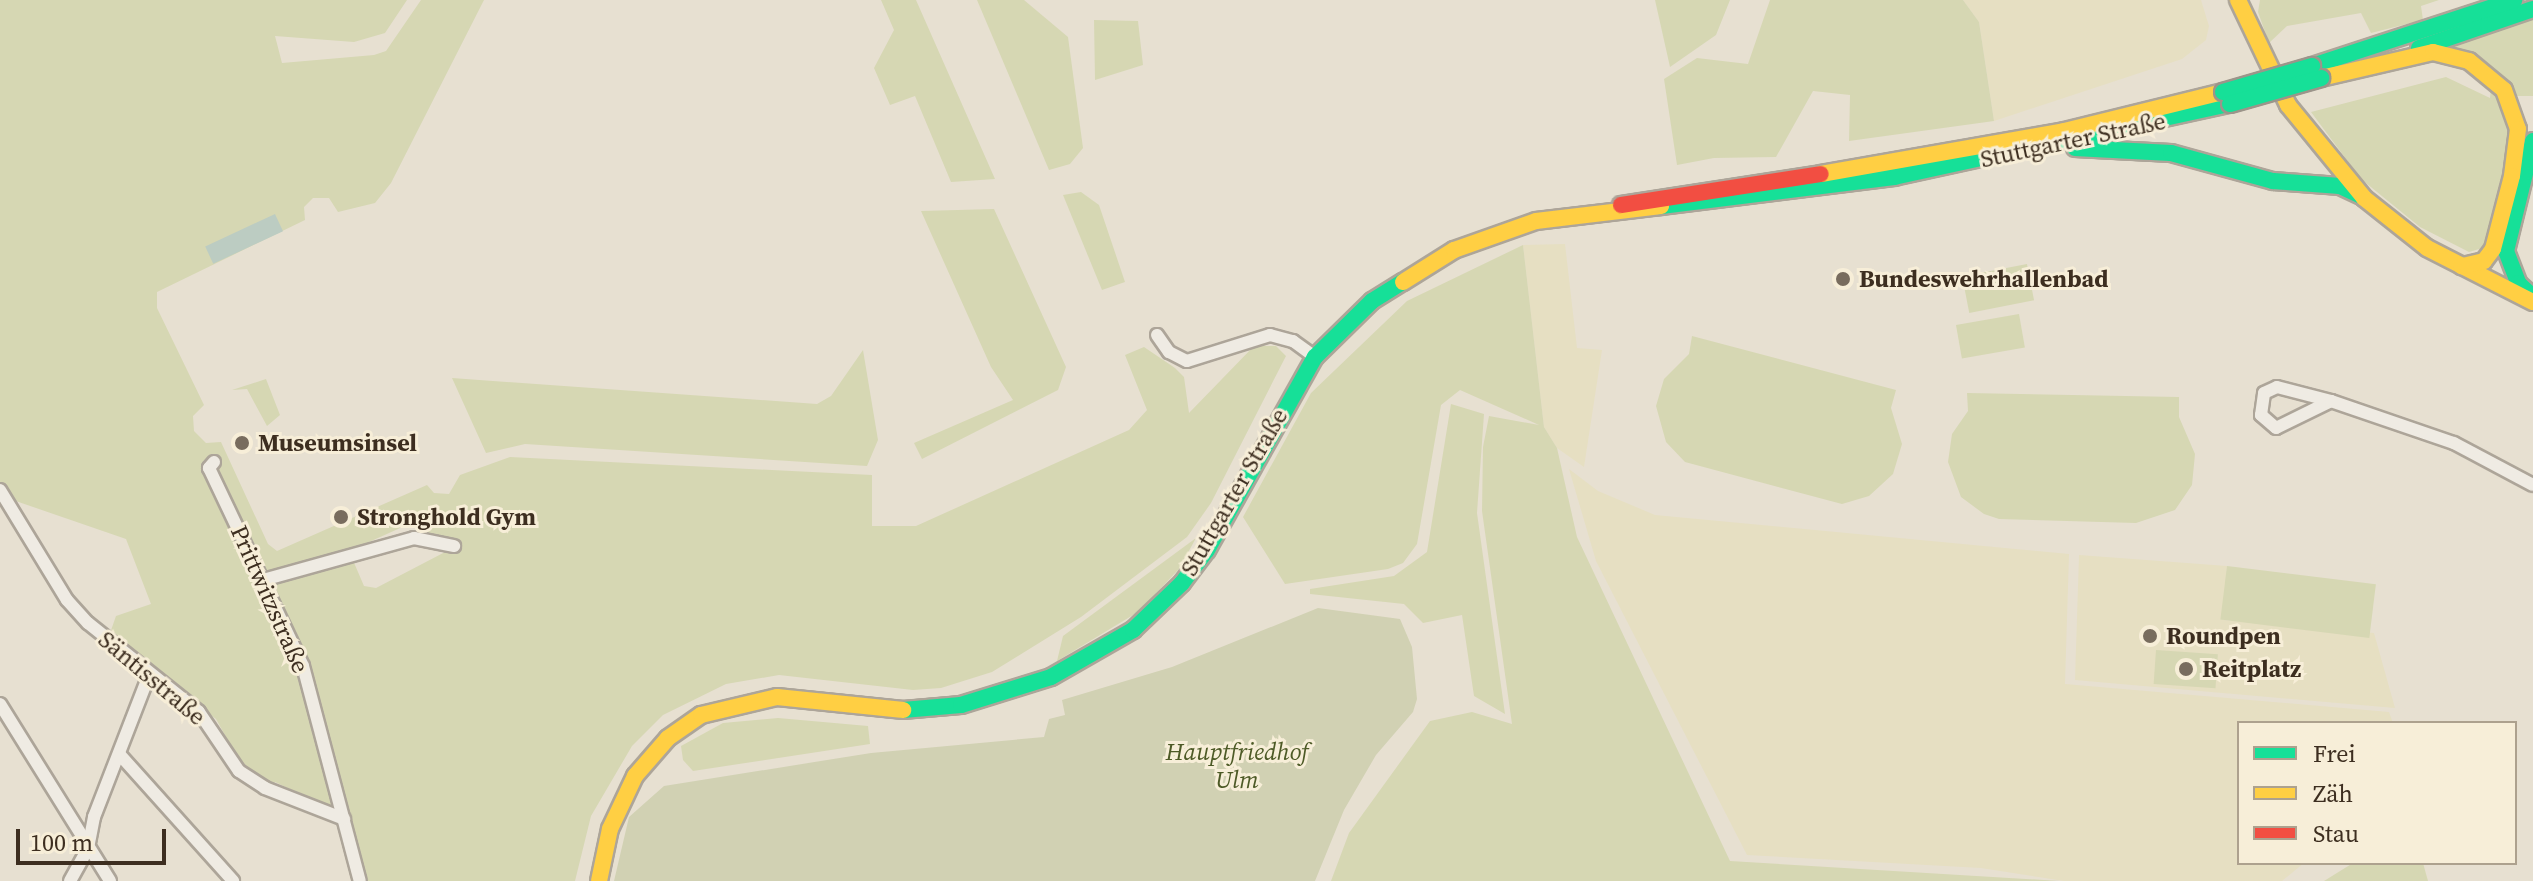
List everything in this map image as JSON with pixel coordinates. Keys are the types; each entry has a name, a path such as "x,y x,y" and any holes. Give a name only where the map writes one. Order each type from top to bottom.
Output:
{"main road":[{"name":"Stuttgarter Straße","path":"2317,72 2488,4 2514,0"},
{"path":"2244,5 2288,105 2364,198"},
{"name":"Stuttgarter Straße","path":"1601,211 1645,211 1894,177 2049,147 2533,9"},
{"path":"2317,72 2433,52 2469,61 2504,90 2518,129 2512,176 2493,249 2484,261 2462,266"},
{"name":"Stuttgarter Straße","path":"599,881 610,829 635,776 661,743 701,715 735,703 777,697 885,711 952,707 1036,683 1122,638 1199,562 1315,357 1372,301 1441,256 1516,226 1601,211 1641,200 2001,143 2227,98"},
{"path":"2493,282 2506,251 2533,141"},
{"path":"2049,147 2142,149 2234,168 2260,177 2340,186 2364,198 2427,248 2533,299"},
{"path":"2506,251 2518,283 2533,299"}],"street":[{"path":"1157,335 1169,352 1187,361 1204,359 1265,335 1288,339 1315,357"},
{"path":"2331,401 2276,428 2261,415 2264,393 2277,387 2331,401 2454,443 2533,485"},
{"name":"Prittwitzstraße","path":"214,462 209,468 303,666 360,881"},
{"name":"Säntisstraße","path":"0,490 67,600 149,675 199,712 239,771 332,819 344,819"},
{"path":"263,580 414,538 454,546"},
{"path":"70,881 88,848 94,817 121,756 149,675"},
{"path":"0,704 110,881"},
{"path":"121,756 233,881"}],"shaded area":[{"path":"1963,0 2201,0 2209,26 2206,40 2182,59 1994,121 1979,22"},
{"path":"275,214 283,231 213,264 205,247"},
{"path":"1565,244 1577,348 1602,350 1584,467 1557,448 1544,427 1523,245"},
{"path":"1569,469 1598,491 1655,515 2069,554 2065,684 2389,712 2392,721 2237,721 2237,865 2302,865 2282,881 2064,881 1981,868 1747,855 1596,561"},
{"path":"2079,555 2227,566 2223,620 2374,633 2395,708 2075,680"}],"green space":[{"path":"0,0 407,0 385,33 354,42 275,36 282,63 374,55 386,51 421,0 484,0 391,183 375,203 338,212 329,198 313,198 304,207 305,220 157,292 157,308 204,405 193,416 194,431 206,443 221,442 268,544 277,551 427,485 434,493 449,494 460,475 510,457 872,475 872,526 916,526 1129,430 1147,410 1125,355 1144,347 1175,368 1184,377 1189,413 1254,346 1276,346 1286,356 1211,503 1187,537 1081,617 992,672 941,688 913,690 779,675 726,684 663,715 632,746 591,816 575,881 363,881 301,668 336,811 275,782 271,789 245,771 216,719 109,636 116,616 151,604 126,539 7,498 0,482","holes":["418,520 424,535 437,539 447,551 376,588 364,586 349,551"]},
{"path":"881,0 916,0 995,179 951,182 915,96 890,105 874,68 894,30"},
{"path":"977,0 1024,0 1068,37 1083,148 1070,164 1049,170"},
{"path":"1655,0 1730,0 1716,35 1670,67"},
{"path":"1770,0 1963,0 1979,22 1994,121 1849,141 1850,95 1813,91 1776,157 1714,158 1677,165 1664,79 1697,58 1748,64"},
{"path":"2260,0 2439,0 2421,6 2423,20 2371,33 2361,13 2287,26 2269,43 2258,12"},
{"path":"2533,15 2533,96 2517,96 2512,147 2486,247 2469,252 2420,227 2361,179 2311,112 2446,77 2490,98 2491,87 2449,47"},
{"path":"1094,20 1138,21 1143,65 1095,80"},
{"path":"1081,192 1099,205 1125,282 1102,290 1063,195"},
{"path":"994,209 1066,367 1058,390 922,459 914,443 1013,400 991,367 921,211"},
{"path":"1523,245 1544,427 1557,448 1577,537 1730,861 2060,881 1331,881 1349,833 1430,721 1472,712 1512,724 1482,511 1483,447 1489,416 1539,425 1460,390 1441,405 1417,544 1403,563 1388,569 1285,584 1243,517 1311,393 1407,301"},
{"path":"2027,264 2034,300 1969,313 1962,277"},
{"path":"2019,314 2025,347 1962,359 1956,325"},
{"path":"1692,336 1896,390 1891,408 1902,444 1893,474 1869,496 1842,504 1685,462 1666,442 1656,406 1664,379 1689,354"},
{"path":"863,350 878,440 867,466 525,444 486,453 452,378 817,404 831,396"},
{"path":"266,379 280,415 267,426 247,389 232,390"},
{"path":"1967,393 2179,397 2179,417 2195,454 2192,485 2175,510 2136,523 1999,519 1984,514 1961,497 1948,462 1952,434 1968,411"},
{"path":"1451,404 1484,414 1477,513 1505,714 1474,696 1462,615 1423,623 1404,604 1310,594 1310,589 1394,576 1427,552"},
{"path":"1196,538 1179,569 1138,612 1057,661 1063,636"},
{"path":"2227,566 2376,584 2369,638 2220,620"},
{"name":"Hauptfriedhof Ulm","path":"1318,608 1400,619 1412,647 1417,699 1413,712 1376,755 1344,810 1315,881 614,881 629,817 664,786 871,753 1044,737 1049,719 1065,715 1062,700 1172,667"},
{"name":"Reitplatz","path":"2156,650 2218,654 2215,688 2154,684"},
{"path":"778,718 868,726 870,744 693,771 683,760 681,746 723,723"},
{"path":"2350,865 2424,865 2428,881 2324,881"}],"traffic: fast":[{"path":"2312,66 2514,0"},
{"path":"2419,48 2533,9"},
{"path":"2223,92 2312,66"},
{"path":"2230,104 2321,78"},
{"path":"1661,206 1894,177 2230,104"},
{"path":"2533,141 2506,251 2518,283 2533,297"},
{"path":"2075,148 2171,153 2273,181 2340,186 2361,196"},
{"path":"903,710 961,705 1051,677 1133,630 1182,583 1207,550 1315,357 1372,301 1403,282"}],"traffic: slow":[{"path":"2238,0 2288,105 2364,198 2427,248 2533,302"},
{"path":"2321,78 2433,52 2469,61 2504,90 2518,129 2512,176 2493,249 2484,261 2462,266"},
{"path":"1821,174 2064,131 2223,92"},
{"path":"1403,282 1454,250 1536,221 1661,206"},
{"path":"599,881 610,829 635,776 668,738 701,715 777,697 903,710"}],"traffic: jam":[{"path":"1621,205 1821,174"}],"place":[{"name":"Bundeswehrhallenbad","path":"1843,279"},
{"name":"Museumsinsel","path":"242,443"},
{"name":"Stronghold Gym","path":"341,517"},
{"name":"Roundpen","path":"2150,636"},
{"name":"Reitplatz","path":"2186,669"}]}
